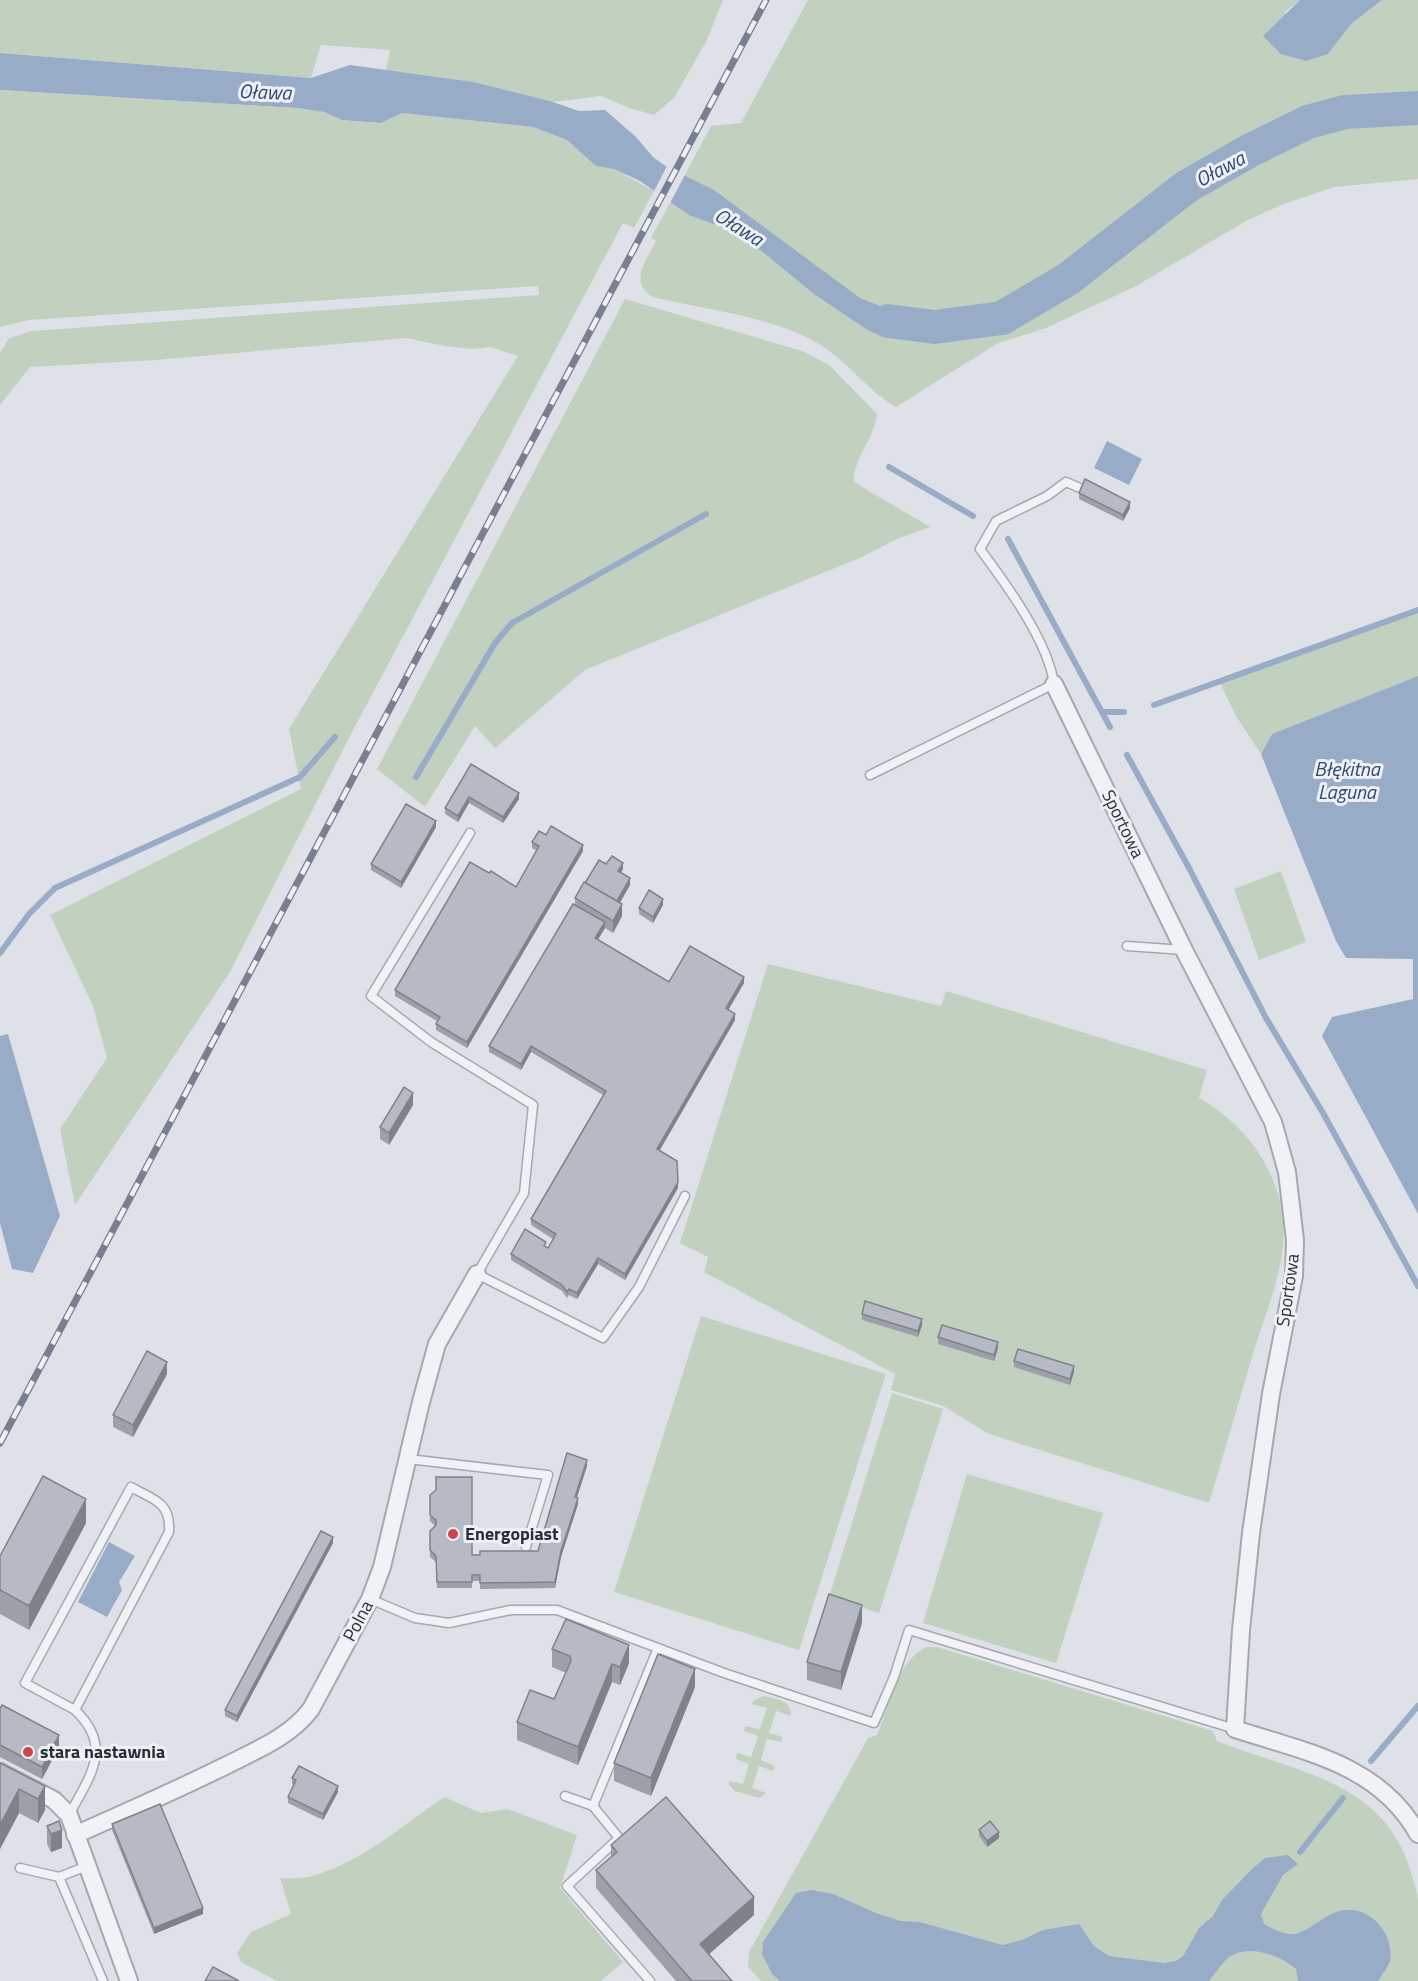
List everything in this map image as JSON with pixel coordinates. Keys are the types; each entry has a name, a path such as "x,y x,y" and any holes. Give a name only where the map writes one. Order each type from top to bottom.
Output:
{"street":[{"name":"Sportowa","path":"1054,684 1184,950 1273,1122 1287,1172 1295,1240 1294,1276 1270,1394 1251,1533 1240,1630 1235,1729"},
{"name":"Polna","path":"75,1835 176,1790 270,1743 302,1722 370,1599 382,1567 437,1344 477,1274"},
{"path":"1235,1729 1345,1765 1372,1780 1409,1817 1418,1834"},
{"path":"0,1772 54,1800 69,1815 129,1981"}],"lane":[{"path":"870,775 1054,684 1052,668 1013,595 980,549 996,522 1047,496 1066,482 1080,488"},
{"path":"470,832 371,996 431,1042 533,1105 524,1193 477,1274 603,1338 639,1287 685,1196"},
{"path":"1127,946 1184,950"},
{"path":"408,1459 548,1474 526,1547"},
{"path":"69,1815 93,1769 97,1753 91,1727 75,1710 25,1683 130,1487 163,1505 170,1515 169,1532 75,1710"},
{"path":"370,1599 415,1618 448,1623 511,1611 557,1610 723,1673 874,1723 894,1677 909,1630 1235,1729"},
{"path":"593,1806 658,1648"},
{"path":"565,1796 593,1806 619,1838 567,1886 650,1981"},
{"path":"20,1868 59,1877 87,1866"},
{"path":"59,1877 103,1981"}],"green space":[{"path":"0,0 723,0 707,40 674,98 654,115 629,108 601,96 553,102 474,82 386,70 390,50 321,45 311,78 0,53"},
{"path":"808,0 1300,0 1285,12 1328,54 1351,24 1382,0 1418,0 1418,179 1334,187 1281,205 1246,221 1136,286 1046,328 998,343 896,407 875,392 828,350 800,334 759,320 653,297 646,291 640,278 644,263 656,241 651,238 711,126 741,123"},
{"path":"0,90 297,108 324,112 342,120 381,123 402,113 533,127 567,140 596,165 614,169 654,191 634,228 623,223 351,734 230,972 75,1205 60,1129 107,1058 93,1006 50,915 301,789 289,729 518,356 490,347 473,349 445,346 406,338 155,360 30,367 0,405 0,353 9,338 32,331 539,295 538,286 30,320 0,327"},
{"path":"625,299 802,351 829,365 877,414 857,465 854,482 930,527 585,670 495,748 475,726 425,807 377,769"},
{"path":"1418,613 1418,676 1272,734 1261,754 1236,716 1220,683"},
{"path":"1281,871 1306,942 1259,960 1234,889"},
{"path":"768,964 941,1006 946,991 1207,1070 1199,1098 1235,1124 1250,1141 1272,1178 1283,1221 1283,1244 1275,1286 1209,1503 989,1434 943,1406 891,1390 895,1374 704,1272 708,1257 680,1243"},
{"path":"701,1316 886,1374 799,1650 614,1592"},
{"path":"892,1393 943,1409 879,1613 829,1597"},
{"path":"967,1474 1103,1513 1056,1663 923,1623"},
{"path":"927,1647 937,1647 1213,1731 1217,1741 1306,1772 1358,1798 1380,1817 1398,1841 1411,1872 1418,1899 1418,1981 761,1981 748,1967 749,1952 868,1738 877,1735 901,1673 916,1654"},
{"path":"764,1696 786,1703 791,1716 776,1711 769,1733 783,1737 781,1742 767,1739 761,1760 775,1766 773,1771 759,1766 752,1788 766,1793 760,1798 735,1791 729,1785 729,1781 743,1784 749,1764 736,1759 737,1753 751,1757 758,1736 744,1731 746,1726 760,1729 767,1708 752,1704 754,1700"},
{"path":"444,1797 481,1813 507,1809 577,1835 560,1888 623,1962 601,1981 277,1981 241,1962 237,1953 251,1932 291,1914 280,1878 308,1877 344,1864 379,1843"}],"water":[{"path":"1300,0 1382,0 1351,24 1328,54 1306,61 1281,54 1263,36"},
{"path":"0,53 311,78 350,65 474,82 550,101 579,111 605,110 636,137 653,157 667,167 714,190 860,298 902,315 936,317 935,335 888,338 869,331 814,294 753,244 719,226 689,215 640,181 614,169 596,166 567,140 533,127 402,113 381,123 342,120 324,112 297,108 0,90"},
{"path":"1107,441 1142,459 1129,485 1094,468"},
{"name":"Błękitna Laguna","path":"1418,676 1418,1214 1322,1036 1332,1017 1413,999 1413,959 1346,958 1336,941 1261,754 1272,734"},
{"path":"8,1034 60,1216 33,1273 12,1269 0,1223 0,1036"},
{"path":"109,1542 135,1556 119,1582 122,1590 107,1617 78,1602"},
{"path":"1288,1855 1298,1864 1283,1875 1263,1910 1261,1915 1264,1924 1281,1932 1295,1934 1338,1911 1354,1910 1363,1913 1379,1924 1385,1932 1391,1951 1390,1961 1378,1981 1298,1981 1296,1969 1281,1959 1254,1951 1245,1951 1228,1958 1209,1981 780,1981 772,1974 762,1954 763,1942 796,1893 811,1890 833,1894 901,1921 919,1922 1003,1945 1022,1940 1043,1930 1079,1924 1094,1946 1109,1956 1164,1963 1176,1961 1183,1956 1199,1928 1213,1916 1222,1900 1252,1869 1265,1858"}],"pier":[{"path":"668,164 686,173 669,205 653,193"}],"building":[{"path":"1085,479 1130,502 1123,515 1079,493"},
{"path":"471,764 519,793 503,817 469,797 458,816 445,808"},
{"path":"406,804 436,821 401,882 371,864"},
{"path":"551,826 583,845 467,1042 436,1024 440,1017 395,990 470,862 489,873 491,871 516,887 539,846 532,842 539,831 546,835"},
{"path":"612,856 623,863 618,871 630,878 617,901 585,883 599,860 606,864"},
{"path":"584,882 622,904 613,921 575,898"},
{"path":"649,890 663,899 653,917 639,908"},
{"path":"573,904 605,922 595,938 669,982 690,946 744,977 726,1008 735,1014 657,1149 677,1161 678,1182 625,1274 598,1258 577,1293 569,1289 567,1292 562,1285 511,1254 525,1229 546,1242 544,1246 548,1248 556,1234 531,1219 606,1091 531,1046 521,1064 489,1046"},
{"path":"404,1087 413,1093 389,1133 380,1127"},
{"path":"865,1301 922,1319 918,1331 862,1314"},
{"path":"942,1325 998,1342 994,1355 938,1337"},
{"path":"1018,1349 1074,1366 1070,1379 1014,1361"},
{"path":"147,1351 167,1362 133,1425 113,1415"},
{"path":"567,1453 587,1460 575,1497 578,1498 561,1551 555,1582 480,1583 480,1575 472,1575 472,1582 437,1582 436,1556 430,1550 430,1531 436,1525 436,1520 430,1515 430,1495 436,1490 436,1477 472,1477 472,1555 480,1555 480,1551 538,1551"},
{"path":"43,1476 86,1499 29,1606 0,1590 0,1556"},
{"path":"321,1531 333,1537 237,1716 225,1710"},
{"path":"829,1594 862,1605 841,1672 807,1662"},
{"path":"566,1619 629,1645 620,1667 612,1664 578,1747 517,1722 530,1690 554,1699 571,1661 570,1656 552,1649"},
{"path":"658,1654 695,1669 651,1778 614,1763"},
{"name":"stara nastawnia","path":"2,1705 59,1735 42,1767 0,1745"},
{"path":"0,1763 45,1786 38,1799 19,1789 0,1825"},
{"path":"299,1766 338,1786 323,1814 288,1797 296,1780 292,1778"},
{"path":"666,1797 754,1897 700,1944 732,1981 692,1981 596,1870 617,1852 611,1845"},
{"path":"160,1804 203,1908 154,1928 112,1824"},
{"path":"59,1821 62,1830 51,1834 47,1826"},
{"path":"990,1821 999,1832 987,1841 979,1830"},
{"path":"213,1967 239,1981 205,1981"}],"waterway":[{"name":"Oława","path":"888,321 935,327 1002,318 1068,279 1186,187 1249,151 1308,122 1345,112 1418,108"},
{"path":"889,467 973,516"},
{"path":"416,777 495,643 512,623 706,514"},
{"path":"1008,539 1110,727"},
{"path":"1154,705 1418,610"},
{"path":"1103,712 1124,712"},
{"path":"0,953 29,914 55,888 300,777 335,737"},
{"path":"1127,755 1189,868 1266,1018 1323,1113 1418,1286"},
{"path":"1371,1761 1418,1706"},
{"path":"1300,1852 1343,1798"}],"railway":[{"path":"0,1443 766,0"}],"place":[{"name":"Energopiast","path":"453,1534"},
{"name":"stara nastawnia","path":"28,1752"}]}
